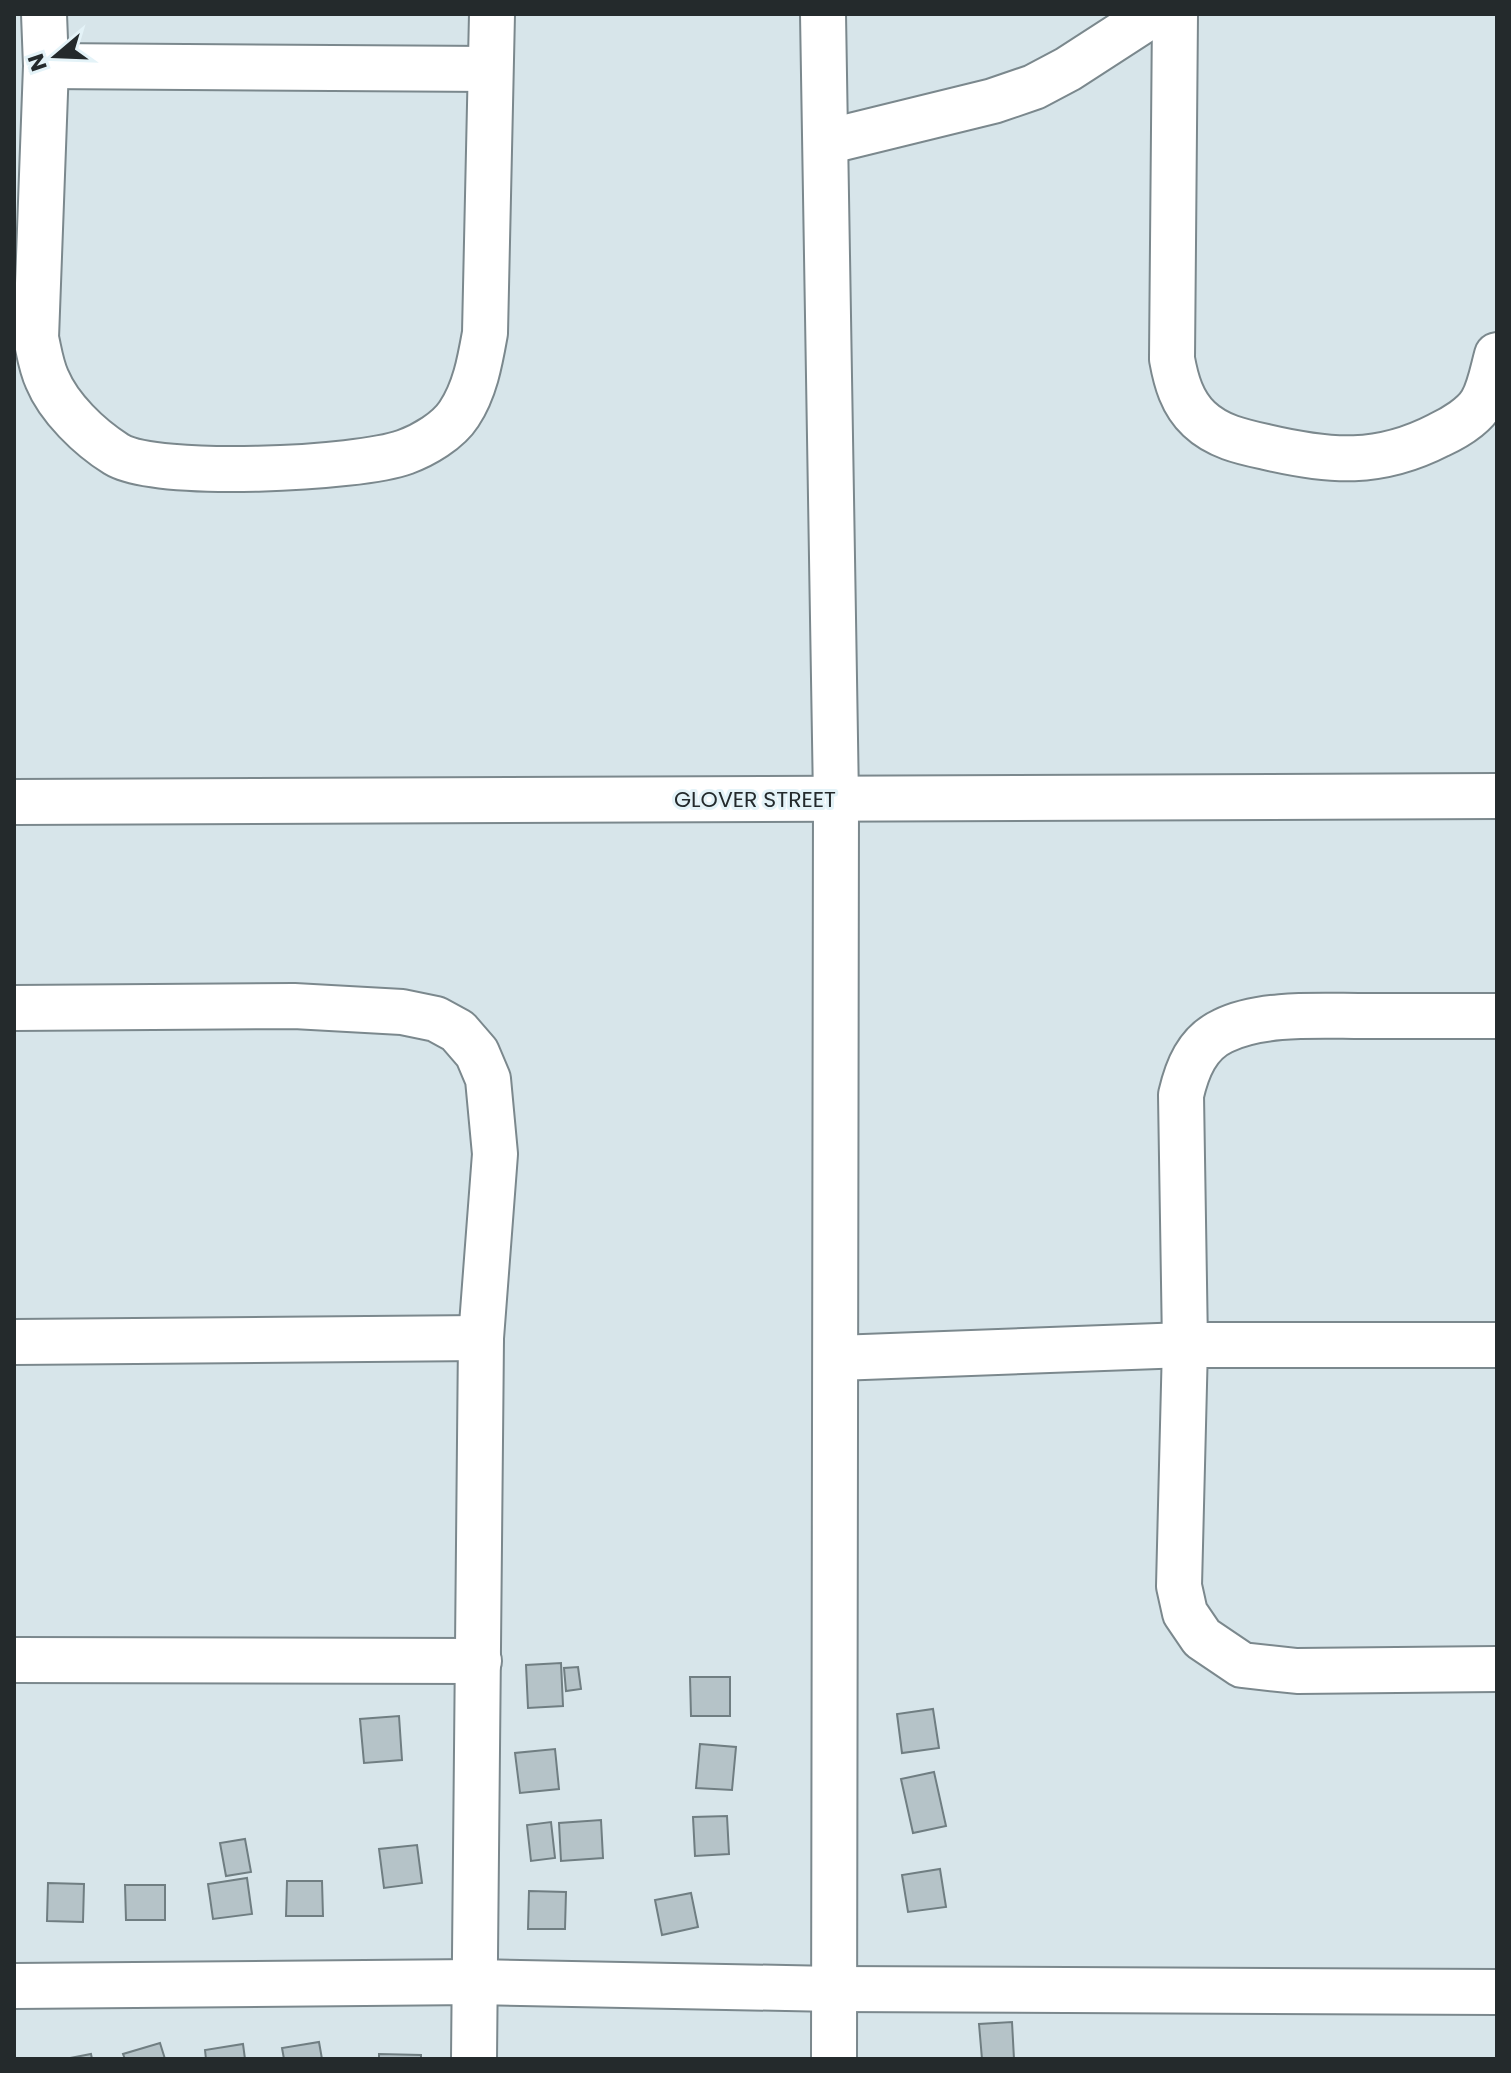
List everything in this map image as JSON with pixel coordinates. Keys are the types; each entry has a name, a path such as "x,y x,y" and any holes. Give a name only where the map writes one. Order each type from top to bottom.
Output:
{"street":[{"path":"44,14 46,66 36,338 47,379 63,406 118,455 154,466 247,469 361,462 403,452 432,440 459,415 476,377 485,333 492,14"},
{"path":"823,14 836,799 834,2059"},
{"path":"826,142 993,101 1034,87 1068,69 1153,14"},
{"path":"1175,14 1172,359 1182,396 1200,419 1230,439 1309,457 1346,460 1384,456 1421,445 1470,415 1482,402 1497,355"},
{"path":"46,66 490,69"},
{"name":"GLOVER STREET","path":"14,802 1497,796"},
{"path":"14,1008 309,1007 402,1012 436,1019 458,1031 477,1053 488,1079 495,1154 481,1338 474,2059"},
{"path":"1497,1016 1322,1016 1261,1020 1220,1032 1197,1052 1186,1072 1181,1095 1185,1345 1179,1586 1185,1613 1202,1638 1242,1665 1297,1671 1497,1669"},
{"path":"14,1342 481,1338"},
{"path":"837,1358 1185,1345 1497,1345"},
{"path":"14,1660 479,1661"},
{"path":"14,1986 475,1982 834,1989 1497,1992"}],"building":[{"path":"561,1663 563,1706 528,1708 526,1665"},
{"path":"578,1667 581,1689 566,1691 564,1668"},
{"path":"690,1677 730,1677 730,1716 691,1716"},
{"path":"933,1709 939,1748 902,1753 897,1714"},
{"path":"399,1716 402,1760 364,1763 360,1719"},
{"path":"700,1744 736,1747 732,1790 696,1788"},
{"path":"555,1749 559,1789 520,1793 515,1753"},
{"path":"934,1772 946,1826 913,1833 901,1779"},
{"path":"727,1816 729,1854 695,1856 693,1817"},
{"path":"601,1820 603,1858 561,1861 559,1823"},
{"path":"551,1822 555,1858 531,1861 527,1825"},
{"path":"245,1839 251,1872 226,1876 220,1843"},
{"path":"417,1845 422,1883 384,1888 379,1849"},
{"path":"940,1869 946,1907 908,1912 902,1875"},
{"path":"247,1878 252,1914 213,1919 208,1884"},
{"path":"287,1881 322,1881 323,1916 286,1916"},
{"path":"48,1883 84,1884 83,1922 47,1921"},
{"path":"125,1885 165,1885 165,1920 126,1920"},
{"path":"529,1891 566,1892 565,1929 528,1929"},
{"path":"691,1893 698,1927 662,1935 655,1900"},
{"path":"1012,2022 1014,2059 982,2059 979,2024"},
{"path":"319,2042 322,2059 284,2059 282,2048"},
{"path":"160,2043 165,2059 125,2059 123,2054"},
{"path":"243,2044 245,2059 206,2059 205,2050"},
{"path":"91,2054 92,2059 65,2059"},
{"path":"379,2054 421,2055 421,2059 379,2059"}]}
